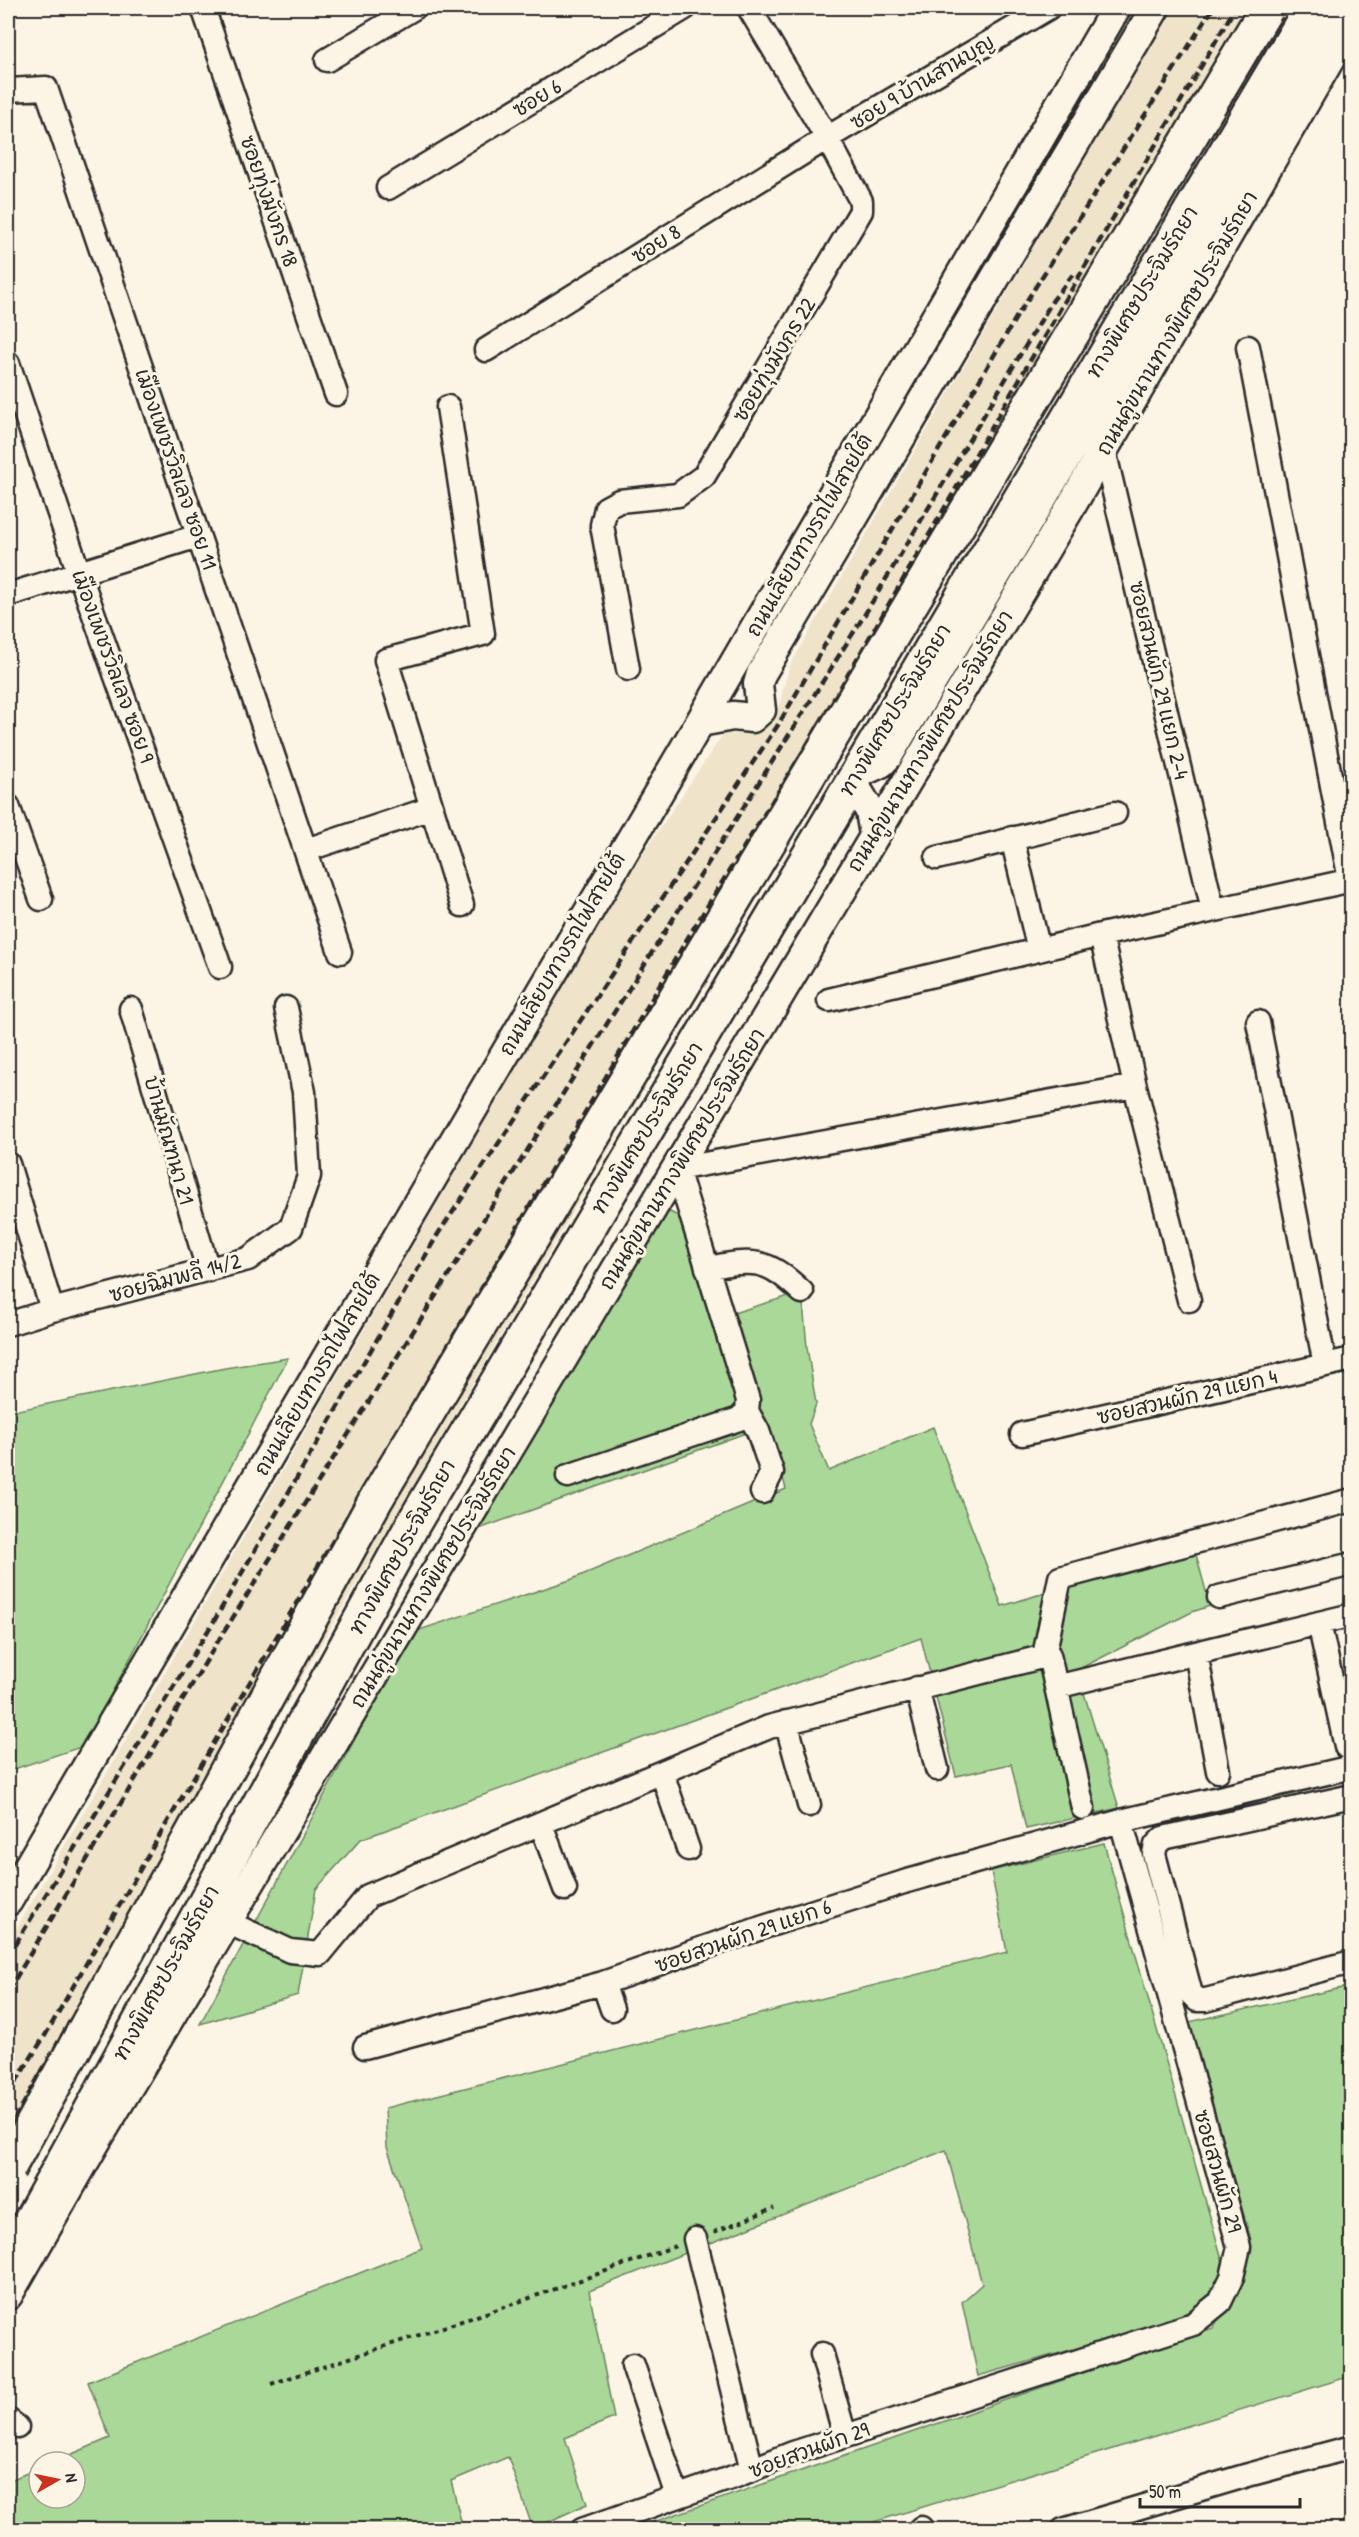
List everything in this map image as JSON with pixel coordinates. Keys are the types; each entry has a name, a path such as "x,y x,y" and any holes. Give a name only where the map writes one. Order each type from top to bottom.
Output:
{"highway":[{"name":"ทางพิเศษประจิมรัถยา","path":"8,2169 375,1501 1267,8"},
{"name":"ทางพิเศษประจิมรัถยา","path":"8,2262 413,1524 1311,8"}],"main road":[{"name":"ถนนเลียบทางรถไฟสายใต้","path":"8,1900 700,722 1116,8"},
{"path":"700,722 734,716 752,718 761,710 758,684 761,674 1155,8"},
{"path":"874,835 870,811 855,786 857,774 881,763 888,756 1119,370 1331,8"},
{"name":"ถนนคู่ขนานทางพิเศษประจิมรัถยา","path":"8,2295 93,2145 1104,450 1352,21"}],"street":[{"name":"ซอยทุ่งมังกร 18","path":"203,8 336,394"},
{"path":"327,60 414,8"},
{"name":"ซอย 6","path":"388,188 685,8"},
{"name":"ซอยทุ่งมังกร 22","path":"628,669 602,525 606,508 619,501 678,495 704,476 861,212 861,201 827,138 748,8"},
{"name":"ซอย 9 บ้านสานบุญ","path":"827,138 1048,8"},
{"name":"เมืองเพชรวิลเลจ ซอย 11","path":"8,90 46,88 340,952"},
{"name":"ซอย 8","path":"486,350 827,138"},
{"path":"829,1000 1101,935 1351,880 1248,347"},
{"name":"เมืองเพชรวิลเลจ ซอย 9","path":"8,363 79,573 220,967"},
{"path":"448,407 483,634 386,660 462,905"},
{"name":"ซอยสวนผัก 29 แยก 2-4","path":"1104,450 1213,910"},
{"path":"8,595 198,536"},
{"path":"8,806 41,899"},
{"path":"306,850 432,808"},
{"path":"937,858 1115,813"},
{"path":"1012,838 1039,950"},
{"path":"1101,935 1135,1086 1189,1300"},
{"name":"ซอยฉิมพลี 14/2","path":"8,1324 52,1310 248,1259 291,1228 309,1176 304,1092 286,1008"},
{"name":"บ้านมัณฑนา 21","path":"131,1009 208,1270"},
{"path":"1258,1022 1325,1365"},
{"path":"762,1492 772,1472 758,1431 747,1411 748,1400 676,1169 1135,1086"},
{"path":"8,1164 52,1310"},
{"path":"707,1268 742,1262 767,1265 785,1276 802,1292"},
{"name":"ซอยสวนผัก 29 แยก 4","path":"1022,1434 1352,1359"},
{"path":"567,1476 739,1419 747,1411"},
{"path":"1044,1656 1060,1578 1352,1500"},
{"path":"1219,1597 1352,1564"},
{"path":"1056,1687 1352,1615"},
{"path":"1319,1623 1346,1748 1352,1746"},
{"path":"1196,1653 1218,1771"},
{"path":"227,1922 290,1951 320,1954 368,1896 769,1727 1049,1655 1083,1808"},
{"path":"917,1688 937,1769"},
{"path":"786,1722 809,1805"},
{"path":"1121,1821 1352,1767"},
{"path":"662,1773 688,1849"},
{"path":"1352,1796 1163,1838 1156,1845 1154,1854 1191,1994 1197,2000 1206,2000 1352,1962"},
{"name":"ซอยสวนผัก 29 แยก 6","path":"364,2047 603,1983 764,1927 904,1882 1121,1821"},
{"name":"ซอยสวนผัก 29","path":"582,2529 844,2436 1193,2324 1220,2302 1232,2277 1239,2247 1121,1821"},
{"path":"541,1824 565,1889"},
{"path":"603,1983 612,2009"},
{"path":"695,2239 752,2470"},
{"path":"822,2354 844,2436"},
{"path":"633,2365 677,2496"},
{"path":"1063,2529 1352,2447"}],"path":[{"path":"271,2384 513,2304 695,2239 774,2208"}],"shaded area":[{"path":"1156,8 1297,8 1101,304 8,2182 8,1943 622,885 723,734 758,734 776,718 789,667 1093,145"}],"green space":[{"path":"668,1211 682,1218 714,1319 802,1292 807,1347 816,1404 809,1424 829,1471 933,1427 1002,1606 1194,1547 1210,1606 1192,1612 1077,1670 1119,1808 1026,1829 1011,1764 956,1776 921,1638 361,1839 316,1889 298,1995 200,2024 413,1632 570,1580 786,1489 768,1425 479,1529"},
{"path":"288,1358 84,1746 8,1771 8,1412 225,1368"},
{"path":"1104,1843 1224,2266 1209,2311 978,2376 962,2302 982,2284 946,2150 589,2291 614,2418 565,2438 587,2504 533,2529 508,2457 451,2481 463,2529 294,2530 293,2526 283,2530 8,2530 8,2481 27,2473 27,2510 87,2510 87,2450 82,2450 110,2438 88,2382 422,2248 387,2147 385,2108 1007,1952 991,1871"},
{"path":"1351,1986 1351,2376 851,2529 650,2530 648,2524 1213,2328 1244,2277 1251,2240 1189,2022"}],"railway":[{"path":"8,1956 214,1621 438,1234 778,725 1017,316 1213,8"},
{"path":"8,2094 46,2034 154,1845 687,939 807,745 1235,8"},
{"path":"8,2131 166,1852 699,946 820,751 1130,219 1279,8"},
{"path":"8,1991 220,1638 862,619 1053,300 1074,273"}]}
